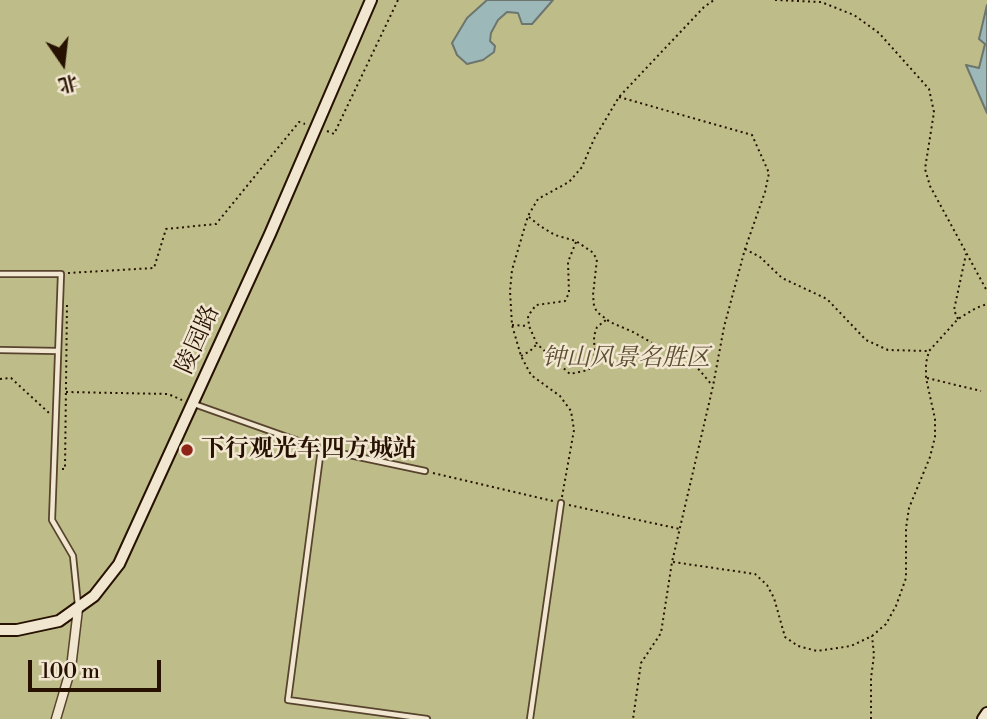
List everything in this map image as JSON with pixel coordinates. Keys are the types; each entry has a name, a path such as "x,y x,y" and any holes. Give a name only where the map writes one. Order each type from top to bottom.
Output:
{"street":[{"name":"陵园路","path":"0,630 17,630 59,621 94,596 119,564 317,128 371,0"},
{"path":"56,719 71,668 78,609"},
{"path":"983,719 987,713"}],"lane":[{"path":"0,274 61,274 52,520 73,556 78,609"},
{"path":"0,350 58,351"},
{"path":"193,404 321,449 425,471"},
{"path":"321,449 288,700 427,719"},
{"path":"530,719 561,503"}],"path":[{"path":"68,272 154,268 166,229 216,224 299,122 334,134 398,0"},
{"path":"561,503 573,430 571,411 560,397 531,375 521,356 512,325 512,270 528,216 538,199 569,182 582,167 594,139 619,97 704,7 714,0"},
{"path":"775,0 821,2 854,15 879,33 929,89 934,112 925,169 930,186 987,291"},
{"path":"619,97 752,135 769,173 724,327 672,562 661,633 641,663 633,719"},
{"path":"528,216 555,234 576,240 592,251 597,259 594,306 607,319 659,348 690,359 713,386"},
{"path":"576,240 568,262 568,298 560,302 536,305 528,316 529,326 537,344 569,374 588,369 595,363 594,336 597,327 607,319"},
{"path":"745,249 760,257 782,278 827,299 866,340 888,350 929,351"},
{"path":"958,319 954,310 966,253"},
{"path":"53,469 65,469 68,299"},
{"path":"672,562 755,575 767,585 774,598 785,637 798,646 817,651 852,646 872,636 886,624 906,578 906,528 909,508 930,457 935,437 935,419 926,378 929,351 958,319 976,307 987,304"},
{"path":"512,325 529,326"},
{"path":"521,356 537,344"},
{"path":"926,378 981,391"},
{"path":"0,379 11,379 66,428"},
{"path":"66,392 168,394 193,404"},
{"path":"425,471 680,529"},
{"path":"871,719 874,655 872,636"}],"green space":[{"name":"钟山风景名胜区","path":"0,0 987,0 987,719 0,719"}],"water":[{"path":"487,0 553,0 532,24 522,24 518,13 507,12 498,20 491,33 490,41 495,46 494,52 483,60 467,64 457,55 452,43 467,18"},
{"path":"987,5 987,113 966,65 979,68 985,44 979,39"}],"place":[{"name":"下行观光车四方城站","path":"187,450"}]}
